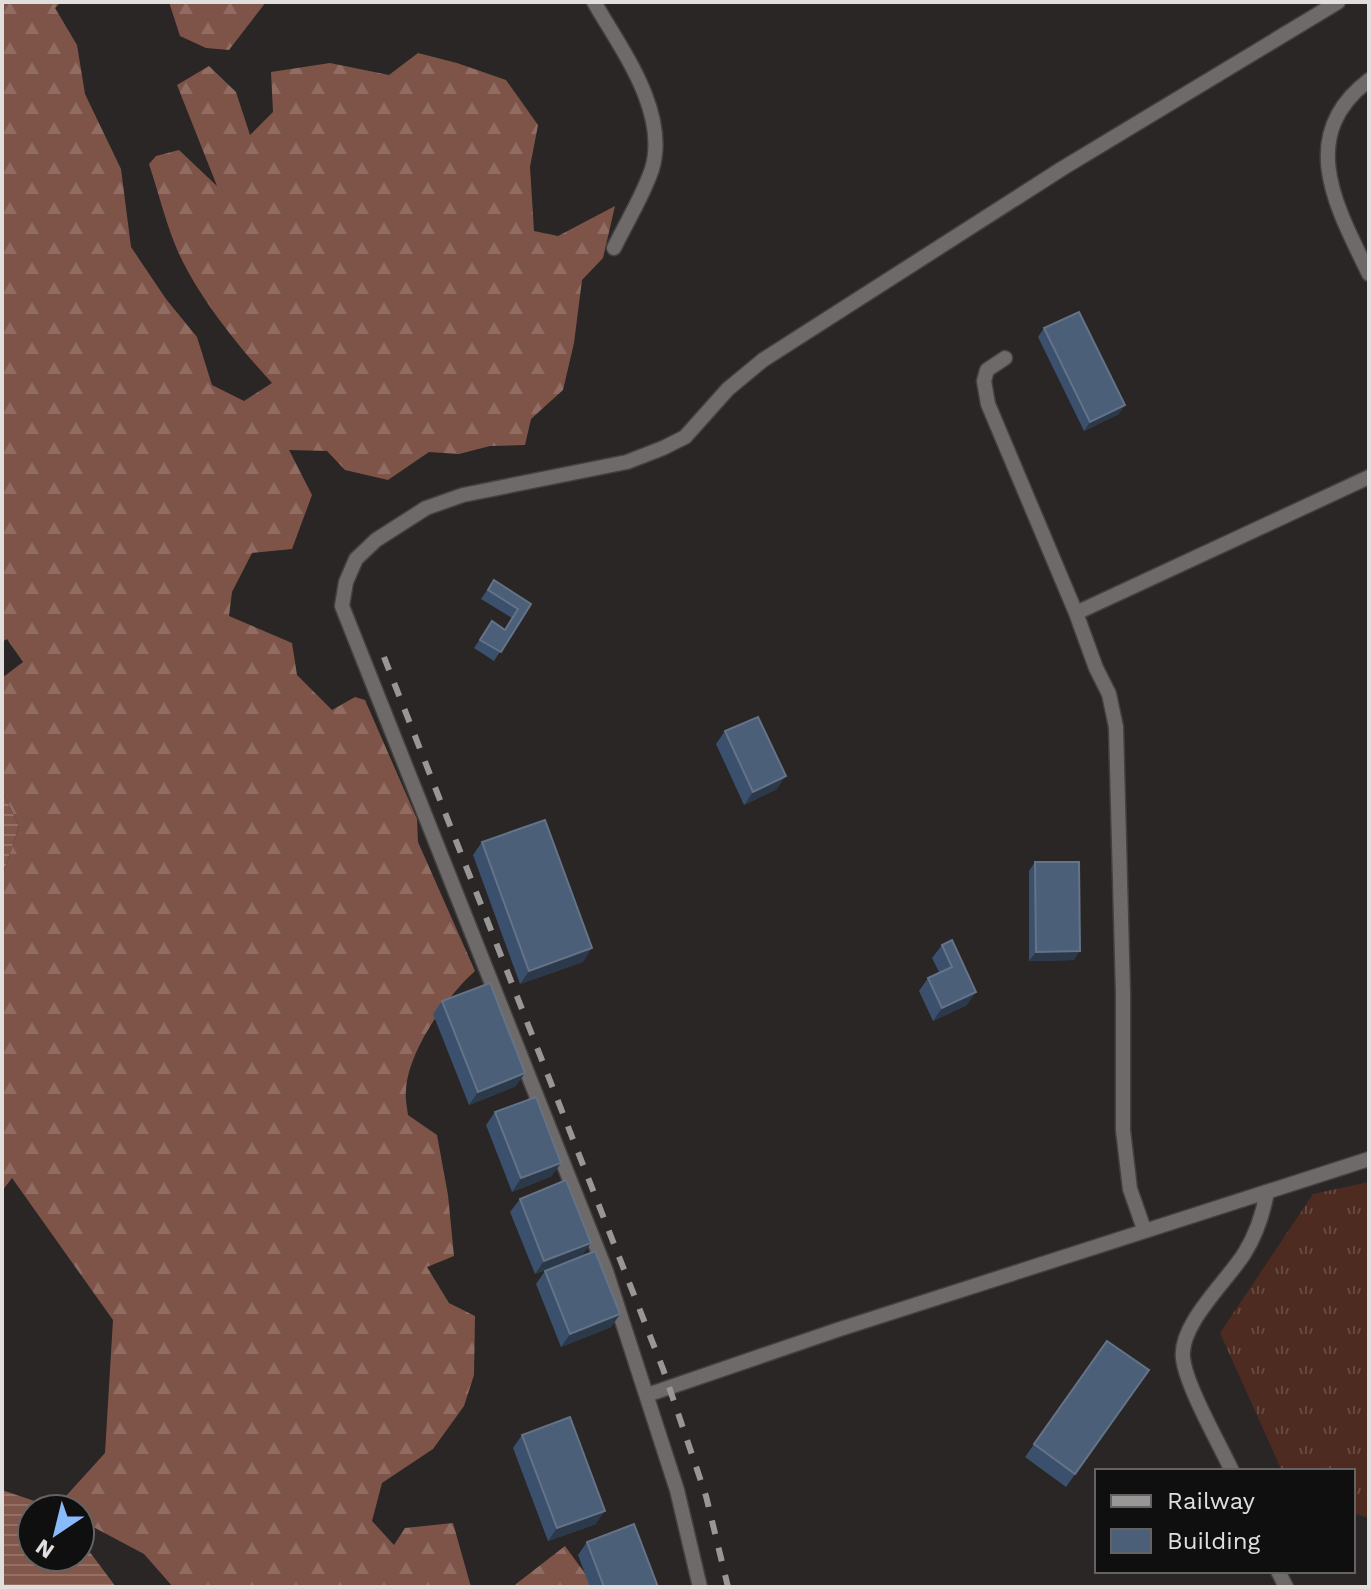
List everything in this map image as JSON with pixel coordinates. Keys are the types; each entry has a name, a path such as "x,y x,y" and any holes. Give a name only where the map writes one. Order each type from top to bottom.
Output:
{"lane":[{"path":"594,2 636,74 654,122 652,168 614,248"},
{"path":"700,1587 677,1490 606,1271 342,606 346,582 356,559 376,540 426,508 463,495 627,462 685,437 728,389 763,360 1063,168 1338,2"},
{"path":"1369,80 1352,93 1340,111 1328,138 1327,157 1330,185 1338,210 1369,274"},
{"path":"1005,358 987,370 984,381 988,404 1109,694 1116,727 1123,1130 1130,1189 1144,1229"},
{"path":"1076,613 1369,477"},
{"path":"647,1395 1144,1229 1369,1159"},
{"path":"1231,1469 1185,1371 1183,1341 1245,1253 1261,1221 1267,1192"}],"green space":[{"path":"2,2 61,2 55,8 77,45 85,94 121,169 131,247 166,299 197,337 212,385 244,401 272,383 232,336 184,265 149,164 156,156 179,150 217,186 177,85 209,66 236,92 250,135 273,112 271,72 330,63 389,75 418,53 506,80 538,125 530,167 534,231 558,236 615,206 603,258 582,280 574,343 563,390 531,419 525,445 490,446 459,454 429,452 388,480 345,470 327,451 289,450 312,495 292,549 252,553 232,592 229,616 292,643 297,675 332,710 355,697 365,700 417,819 418,842 475,971 441,1009 421,1042 408,1075 406,1096 408,1115 437,1135 448,1195 454,1256 427,1267 449,1303 475,1316 474,1375 464,1406 433,1449 382,1483 372,1521 394,1545 405,1528 453,1523 471,1587 173,1587 144,1554 96,1528 96,1493 69,1493 105,1453 113,1320 12,1178 2,1191 2,877 19,826 2,791 2,678 23,662 7,639 2,642"},
{"path":"169,2 266,2 229,50 206,48 180,36"},
{"path":"1369,1182 1369,1518 1355,1514 1355,1469 1281,1469 1220,1333 1313,1194"},
{"path":"565,1546 595,1587 515,1587 516,1584"}],"shaded area":[{"path":"2,791 19,826 2,877"},
{"path":"2,1490 16,1495 16,1573 96,1573 96,1560 116,1587 2,1587"}],"building":[{"path":"1079,312 1125,405 1090,422 1044,328"},
{"path":"494,580 531,604 501,652 480,640 492,621 505,630 518,609 488,590"},
{"path":"758,717 786,776 753,792 725,731"},
{"path":"545,820 592,948 529,971 482,842"},
{"path":"1035,862 1079,862 1080,951 1036,952"},
{"path":"952,940 976,992 942,1008 928,978 952,967 942,945"},
{"path":"490,983 525,1073 478,1092 442,1001"},
{"path":"536,1097 561,1163 521,1178 495,1112"},
{"path":"566,1180 591,1243 544,1261 520,1199"},
{"path":"595,1251 620,1314 570,1334 545,1271"},
{"path":"1107,1341 1149,1370 1075,1474 1034,1444"},
{"path":"570,1417 605,1511 557,1528 522,1435"},
{"path":"634,1524 658,1587 604,1587 587,1542"}],"railway":[{"path":"384,657 663,1369 706,1496 728,1587"}]}
